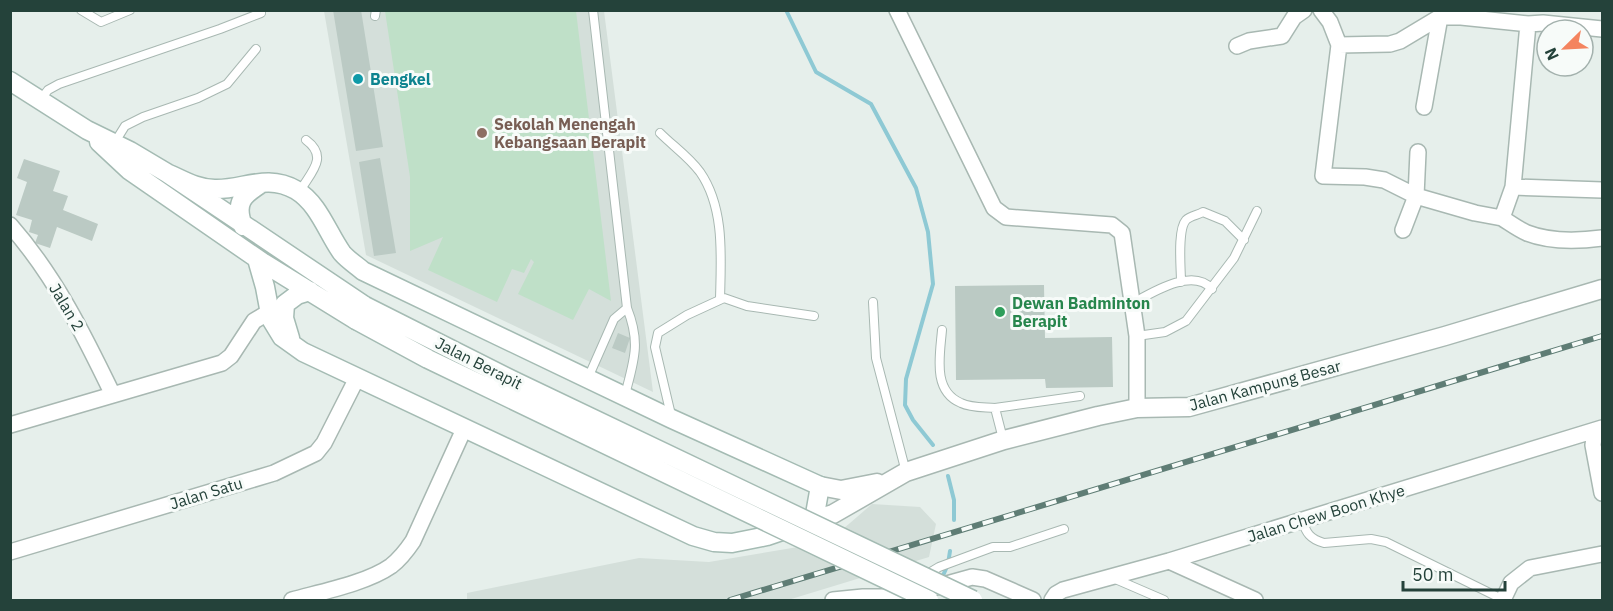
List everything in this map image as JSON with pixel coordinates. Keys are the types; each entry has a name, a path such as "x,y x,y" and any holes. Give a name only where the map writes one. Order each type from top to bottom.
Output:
{"main road":[{"name":"Jalan Berapit","path":"10,81 87,130 167,173 361,313 514,381 972,600"},
{"path":"87,130 125,167 257,259 310,291 361,313 439,364 929,600"},
{"path":"167,173 198,187 217,189 263,182 281,184 299,192 307,197 344,255 363,271 672,419 820,486 841,490 857,488 899,475"},
{"path":"243,226 239,207 244,196 263,182"},
{"path":"257,259 266,287 269,312 282,337 303,352 693,536 714,542 732,543 755,538 833,514 864,498 899,475"},
{"name":"Jalan Kampung Besar","path":"899,475 1004,440 1098,416 1137,408 1189,407 1445,336 1602,289"},
{"path":"294,345 284,318 285,304 297,295 310,291"},
{"path":"814,520 820,486"}],"street":[{"path":"897,10 994,208 1006,217 1112,225 1122,233 1137,336 1137,408"},
{"path":"1237,46 1249,41 1282,36 1294,17 1304,10"},
{"path":"1321,10 1330,22 1339,45 1323,176 1384,180 1416,196 1475,213 1502,218 1526,233 1555,239 1602,238"},
{"path":"1339,45 1390,44 1400,41 1440,17 1471,14 1528,24 1543,23 1602,29"},
{"path":"1424,107 1440,17"},
{"path":"1502,218 1513,187 1528,24"},
{"path":"1403,230 1416,196 1418,152"},
{"path":"1513,187 1602,190"},
{"name":"Jalan 2","path":"10,225 31,249 60,293 82,330 113,395"},
{"path":"10,425 222,363 231,356 254,321 269,312"},
{"name":"Jalan Satu","path":"10,552 274,472 316,453 324,443 357,378"},
{"path":"292,600 370,577 404,555 414,541 464,429"},
{"path":"1599,429 1593,445 1602,494"},
{"name":"Jalan Chew Boon Khye","path":"1052,600 1063,590 1169,561 1599,429"},
{"path":"1504,600 1511,583 1530,568 1602,554"},
{"path":"1169,561 1251,600"},
{"path":"833,600 900,597 972,577 985,579 1033,600"}],"lane":[{"path":"81,10 101,22 130,10"},
{"path":"593,10 627,308 634,329 636,352 625,395"},
{"path":"39,100 48,90 59,84 220,29 263,11"},
{"path":"114,143 125,126 143,117 198,98 227,84 256,48"},
{"path":"660,133 700,172 711,195 718,218 722,250 720,299"},
{"path":"299,192 318,162 318,153 314,146 306,140"},
{"path":"1137,336 1165,332 1186,321 1212,289 1244,240 1257,211"},
{"path":"1181,282 1181,235 1182,225 1187,219 1203,212 1225,220 1244,240"},
{"path":"1133,303 1160,288 1192,279 1206,282 1212,289"},
{"path":"672,419 655,347 658,333 724,298 747,306 814,316"},
{"path":"873,302 876,358 899,475"},
{"path":"588,378 614,319 627,308"},
{"path":"942,330 939,367 943,387 963,405 995,408 1080,396"},
{"path":"995,408 1004,440"},
{"path":"1302,520 1306,532 1318,542 1379,540 1504,600"},
{"path":"923,576 939,567 993,547 1010,547 1064,529"},
{"path":"1112,578 1164,600"}],"shaded area":[{"name":"Sekolah Menengah Kebangsaan Berapit","path":"324,11 604,11 653,392 366,255"},
{"path":"872,504 920,507 936,524 929,557 788,600 467,600 467,593 639,558 709,562 828,542"}],"green space":[{"name":"Sekolah Menengah Kebangsaan Berapit","path":"385,11 576,11 611,301 589,289 573,320 518,294 534,262 531,259 524,273 512,269 497,302 428,270 443,237 410,251 410,177"}],"building":[{"name":"Bengkel","path":"333,10 361,10 383,147 356,151"},
{"path":"380,158 396,253 374,256 359,162"},
{"path":"24,159 60,171 53,191 68,196 63,210 98,224 92,241 57,227 50,248 35,243 38,235 29,232 32,220 16,215 27,182 17,178"},
{"name":"Dewan Badminton Berapit","path":"1044,285 1045,338 1112,337 1113,387 1046,388 1045,379 956,380 955,286"},
{"path":"618,333 630,338 625,353 612,348"}],"waterway":[{"path":"786,10 816,72 871,104 916,188 928,232 933,284 906,379 905,405 913,420 933,445"},
{"path":"948,476 954,500 954,520"},
{"path":"942,578 950,551"}],"railway":[{"path":"730,600 1602,336"}],"place":[{"name":"Bengkel","path":"358,79"},
{"name":"Sekolah Menengah Kebangsaan Berapit","path":"482,133"},
{"name":"Dewan Badminton Berapit","path":"1000,312"}]}
